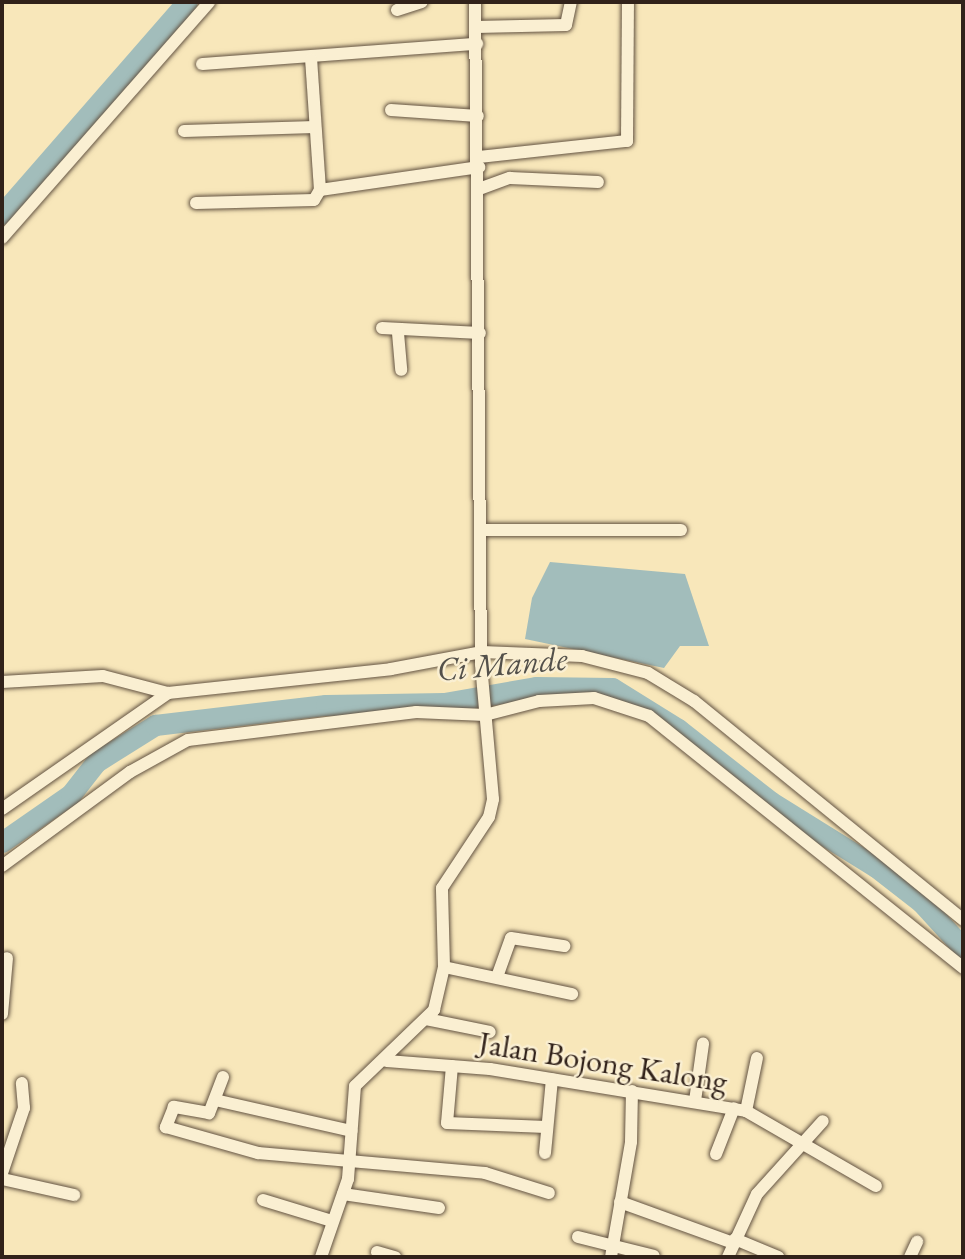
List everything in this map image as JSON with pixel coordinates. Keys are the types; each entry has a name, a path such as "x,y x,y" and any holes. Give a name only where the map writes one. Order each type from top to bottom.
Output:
{"street":[{"path":"2,238 209,2"},
{"path":"397,10 422,2"},
{"path":"321,1257 343,1195 351,1163 355,1086 387,1061 426,1019 441,995 444,967 442,888 489,817 493,799 482,658 484,530 475,2"},
{"path":"476,27 566,25 572,2"},
{"path":"320,190 479,162 627,141 628,2"},
{"path":"202,64 311,59 477,44"},
{"path":"196,203 311,202 320,190 311,59"},
{"path":"391,110 478,117"},
{"path":"184,131 315,127"},
{"path":"479,189 510,178 598,182"},
{"path":"382,328 398,333 480,332"},
{"path":"398,333 401,370"},
{"path":"484,530 681,530"},
{"path":"2,682 103,676 168,693 482,658 582,656 648,673 771,759 963,920"},
{"path":"2,809 168,693"},
{"path":"2,866 130,772 188,740 415,712 485,713 539,701 594,698 649,716 963,968"},
{"path":"497,977 511,938 564,946"},
{"path":"2,1014 7,958"},
{"path":"444,967 572,994"},
{"path":"426,1019 490,1032"},
{"path":"695,1101 703,1044"},
{"path":"716,1154 740,1109 757,1058"},
{"name":"Jalan Bojong Kalong","path":"387,1061 552,1079 740,1109 804,1140 876,1186"},
{"path":"452,1066 447,1123 546,1127"},
{"path":"223,1077 209,1113 174,1107 166,1127 258,1153 485,1173 549,1193"},
{"path":"545,1153 552,1079"},
{"path":"2,1173 24,1108 22,1083"},
{"path":"612,1250 632,1091"},
{"path":"215,1100 352,1131"},
{"path":"727,1257 757,1194 823,1121"},
{"path":"2,1179 74,1195"},
{"path":"343,1195 439,1208"},
{"path":"263,1200 332,1221"},
{"path":"620,1202 778,1257"},
{"path":"578,1237 612,1250 654,1256"},
{"path":"910,1257 917,1242"},
{"path":"377,1252 395,1257"}],"water":[{"path":"550,562 685,574 709,646 680,646 664,668 525,639 532,598"}],"waterway":[{"path":"2,214 187,2"},
{"name":"Ci Mande","path":"2,842 71,794 96,762 155,725 326,705 444,703 536,687 612,688 678,729 771,802 876,867 921,902 963,948"}]}
